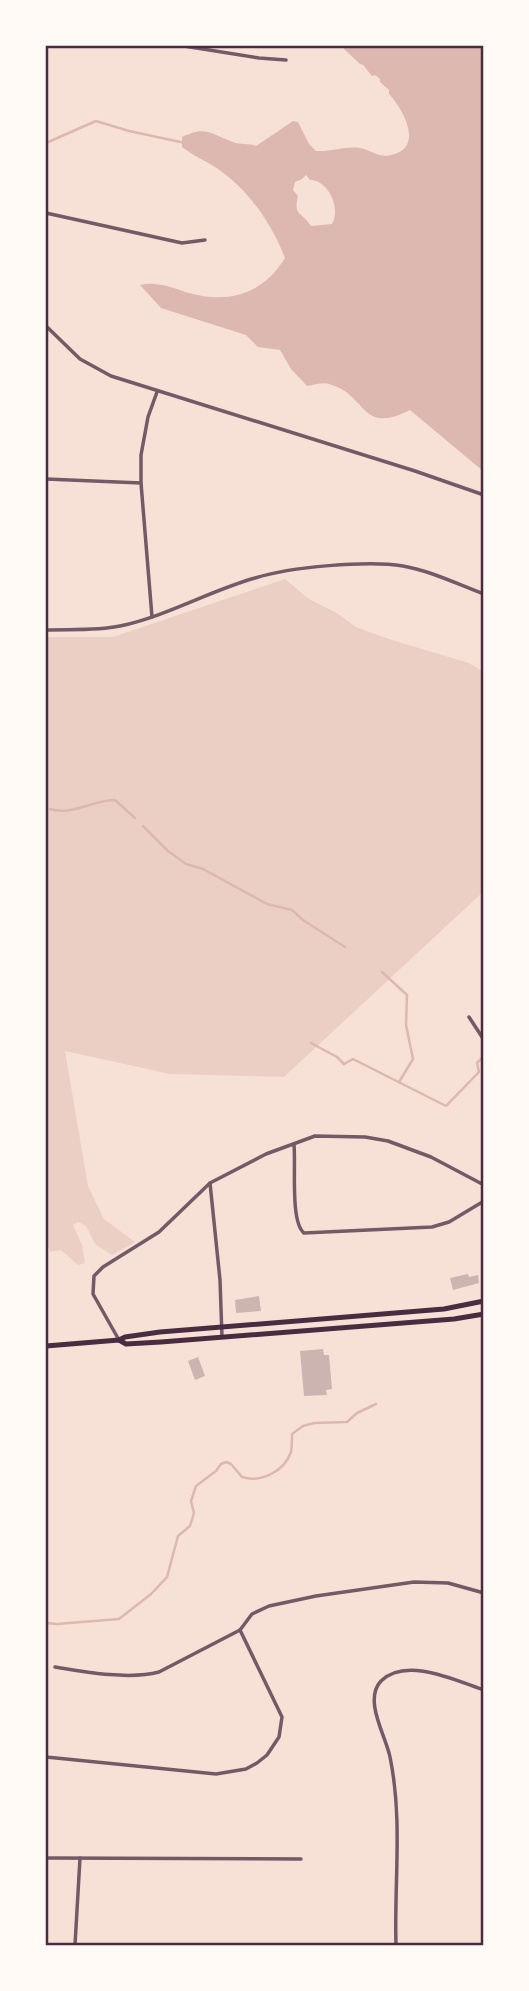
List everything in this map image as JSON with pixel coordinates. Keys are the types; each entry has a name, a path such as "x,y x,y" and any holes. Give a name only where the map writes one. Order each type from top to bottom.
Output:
{"main road":[{"path":"46,1346 119,1340 125,1336 222,1326 463,1306 484,1301"},
{"path":"463,1306 466,1317"},
{"path":"378,1314 378,1324"},
{"path":"119,1340 126,1344 484,1314"},
{"path":"312,1320 313,1330"},
{"path":"303,1321 303,1331"}],"street":[{"path":"184,46 286,60"},
{"path":"46,214 183,243 205,240"},
{"path":"46,326 68,349 95,368 157,392 415,471 484,495"},
{"path":"152,617 141,455 145,429 157,392"},
{"path":"46,479 141,483"},
{"path":"46,629 105,628 152,617 264,575 348,565 400,565 419,569 484,594"},
{"path":"469,1017 484,1040"},
{"path":"119,1340 93,1294 94,1276 103,1267 159,1232 210,1182 266,1154 306,1138 325,1135 388,1141 431,1157 484,1185"},
{"path":"294,1144 296,1216 301,1232 314,1234 432,1227 449,1223 484,1201"},
{"path":"210,1182 222,1337"},
{"path":"55,1667 149,1674 167,1668 240,1630 252,1614 262,1608 316,1596 399,1583 429,1582 448,1583 484,1593"},
{"path":"46,1757 216,1774 246,1769 257,1763 267,1755 279,1737 282,1724 280,1710 240,1630"},
{"path":"396,1945 398,1815 390,1755 374,1703 376,1689 384,1678 393,1674 421,1670 484,1690"},
{"path":"484,1744 484,1864"},
{"path":"46,1858 301,1859"},
{"path":"80,1858 73,1945 298,1945"}],"shaded area":[{"path":"344,46 483,46 483,471 410,410 393,417 372,416 342,389 327,383 307,386 291,369 280,350 258,347 246,335 161,308 140,285 159,284 204,296 231,296 256,288 285,258 273,232 248,196 227,175 182,147 182,137 203,131 236,143 256,146 293,121 298,122 309,144 316,151 360,148 387,156 401,151 407,145 408,127 389,90 344,49","holes":["306,175 310,180 323,185 332,196 335,211 332,224 311,226 298,211 298,196 293,190 295,182"]},
{"path":"285,579 309,599 337,613 356,627 469,663 483,672 483,892 284,1077 170,1074 65,1051 88,1186 104,1219 135,1242 112,1255 95,1244 86,1226 78,1222 73,1225 82,1245 85,1263 78,1265 61,1250 50,1252 46,1240 46,637 113,637"}],"building":[{"path":"468,1274 469,1277 478,1275 479,1283 453,1290 450,1278"},
{"path":"259,1296 261,1311 236,1313 235,1300"},
{"path":"323,1349 324,1355 329,1355 332,1389 326,1390 327,1395 304,1396 300,1351"},
{"path":"198,1357 205,1376 195,1380 188,1361"}],"waterway":[{"path":"46,143 96,121 185,143"},
{"path":"50,809 66,811 115,800 135,818"},
{"path":"143,826 168,851 186,864 203,869 267,904 292,910 345,947"},
{"path":"382,972 407,995 406,1025 413,1059 399,1082"},
{"path":"311,1043 337,1057 344,1064 353,1059 446,1106 479,1072 477,1063 481,1059"},
{"path":"46,1623 119,1619 151,1594 167,1577 178,1536 190,1526 194,1513 191,1501 196,1486 221,1464 231,1464 242,1477 264,1477 277,1470 288,1459 292,1434 303,1426 347,1422 357,1413 376,1404"}]}
